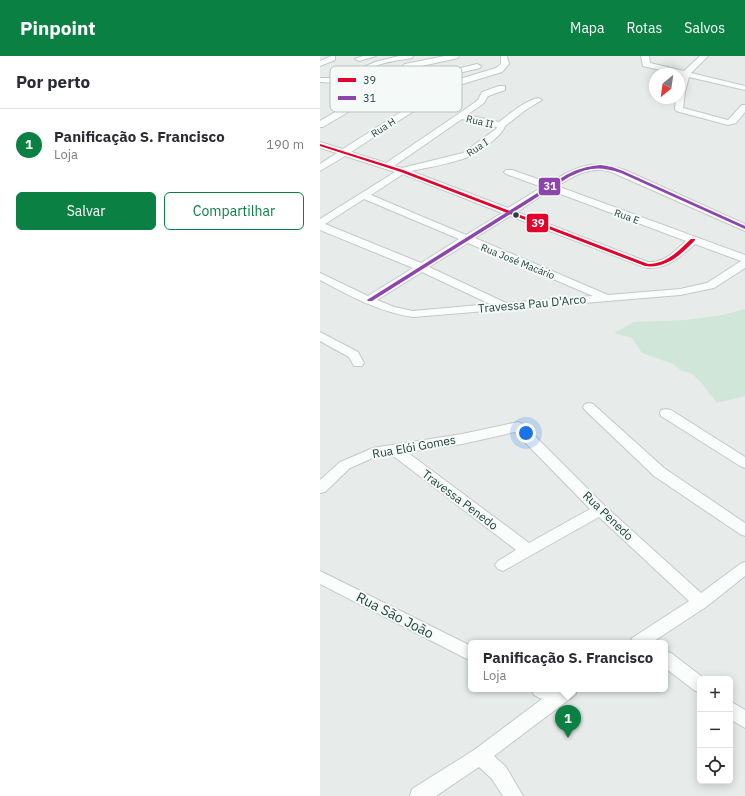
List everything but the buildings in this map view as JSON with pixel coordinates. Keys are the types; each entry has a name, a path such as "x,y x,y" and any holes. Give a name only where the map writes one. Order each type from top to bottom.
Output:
{"street":[{"path":"359,59 372,56"},
{"path":"370,66 409,56"},
{"path":"413,66 455,56"},
{"path":"645,56 648,65 745,88"},
{"path":"704,56 686,74 681,92 679,109 728,123 734,121 745,107"},
{"name":"Rua H","path":"462,81 499,70 505,64 504,57"},
{"path":"320,64 332,58"},
{"path":"462,70 477,66"},
{"path":"320,80 329,82"},
{"path":"320,87 329,82"},
{"path":"387,166 414,150 481,101 485,94 502,88"},
{"name":"Rua I","path":"402,171 466,155 495,135 500,130 500,125 524,107 538,100"},
{"path":"320,125 342,112"},
{"name":"Rua H","path":"320,168 406,112"},
{"name":"Rua II","path":"460,116 500,125"},
{"path":"320,145 402,171 647,265 655,266 666,262 693,240"},
{"path":"370,300 420,267 466,240 549,187 579,170 595,165 608,167 745,228"},
{"path":"320,224 402,171"},
{"name":"Rua E","path":"509,172 745,259"},
{"name":"Rua José Macário","path":"363,195 466,240 607,297"},
{"path":"320,224 420,267 503,306"},
{"name":"Travessa Pau D'Arco","path":"320,276 370,300 404,314 413,314 699,290 710,286 745,263"},
{"path":"320,336 354,355 358,363"},
{"path":"589,407 659,472 745,530"},
{"path":"666,413 745,464"},
{"name":"Rua Elói Gomes","path":"320,488 345,465 373,453 462,439 518,427"},
{"name":"Rua Penedo","path":"518,427 600,510 700,602"},
{"name":"Travessa Penedo","path":"393,449 527,550"},
{"path":"503,565 527,550 600,510"},
{"path":"645,640 700,602 745,568"},
{"name":"Rua São João","path":"320,577 468,652"},
{"path":"668,660 697,684"},
{"path":"419,796 480,756 562,693"},
{"path":"733,711 745,720"},
{"path":"480,756 499,773 514,796"}],"green space":[{"path":"745,309 745,396 717,403 700,381 691,373 682,371 673,364 642,353 632,338 614,333 634,322 686,320 722,315"}],"transit line":[{"name":"39","path":"320,145 402,171 647,265 667,262 693,240"},
{"name":"31","path":"370,300 549,187 576,172 592,167 611,168 622,172 745,228"}],"place":[{"name":"Panificação S. Francisco","path":"568,738"}]}
